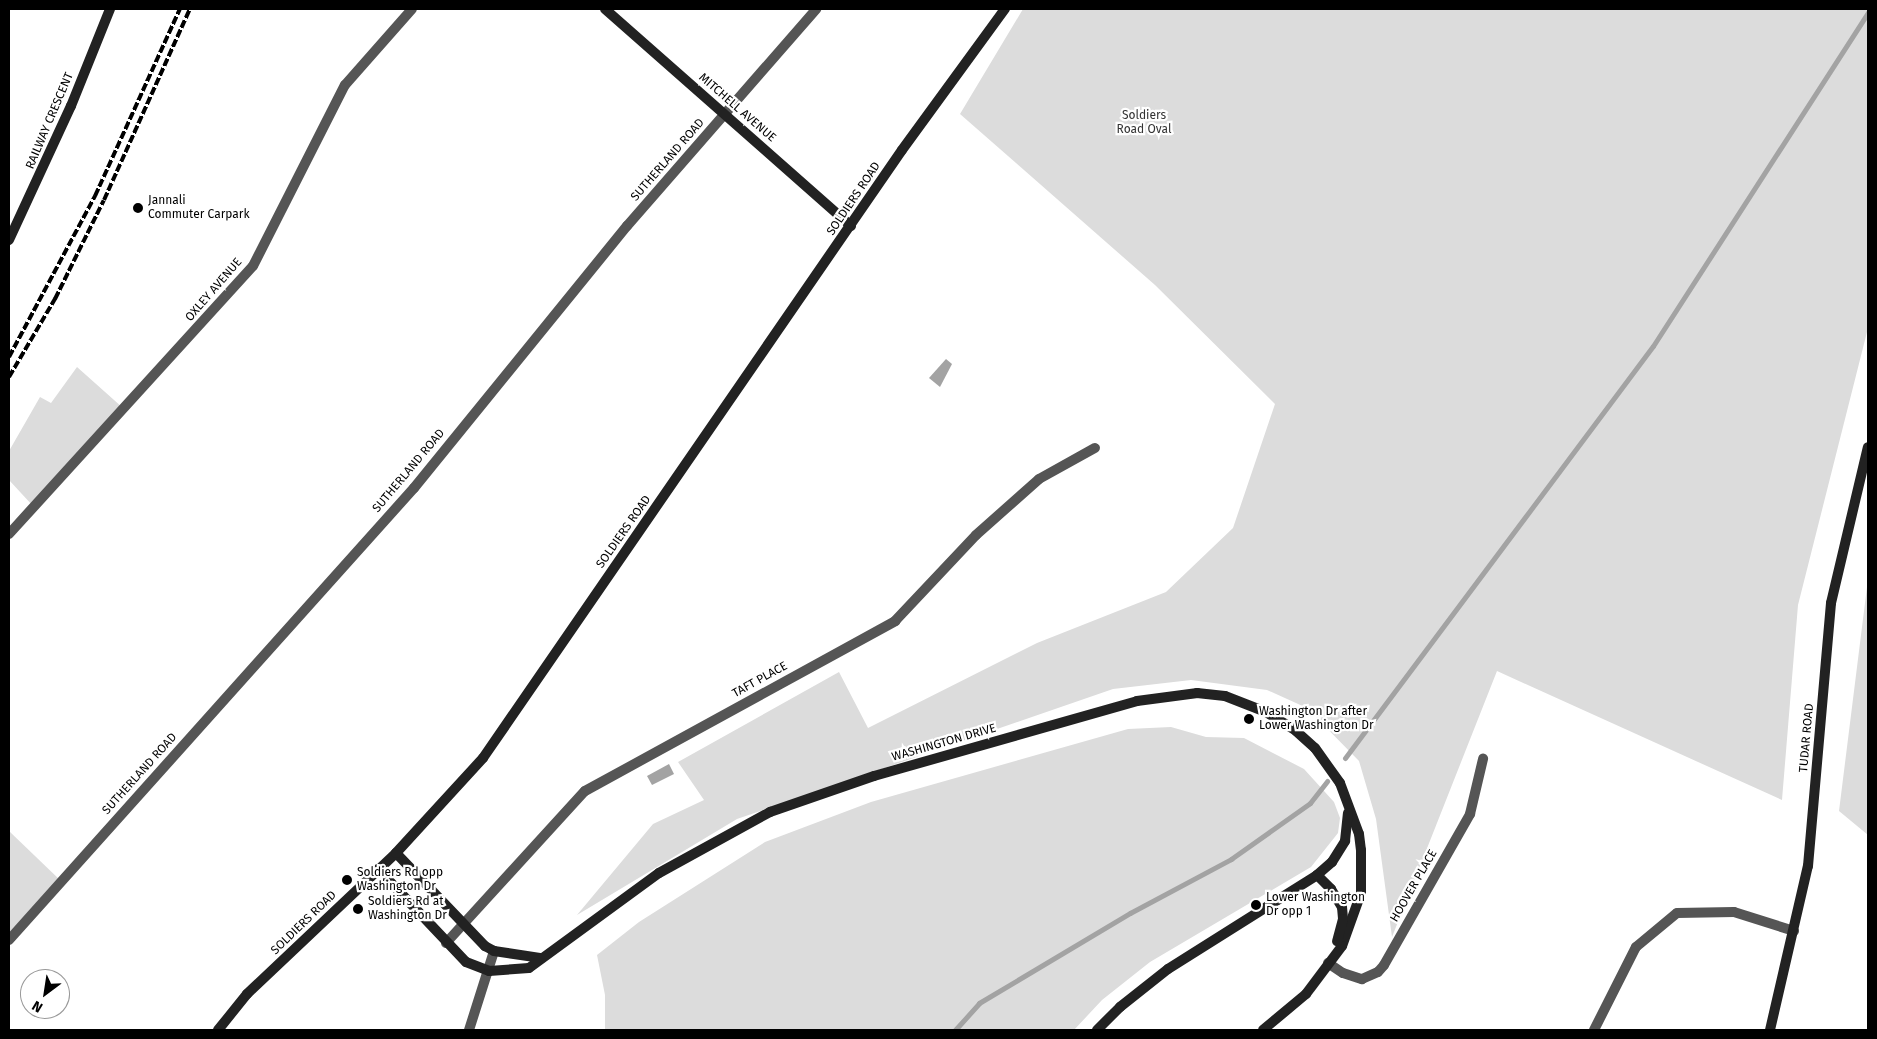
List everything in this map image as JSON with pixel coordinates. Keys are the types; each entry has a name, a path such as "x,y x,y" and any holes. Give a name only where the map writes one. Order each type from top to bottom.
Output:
{"street":[{"name":"RAILWAY CRESCENT","path":"9,240 63,123 110,9"},
{"name":"OXLEY AVENUE","path":"9,534 253,266 345,85 412,9"},
{"name":"MITCHELL AVENUE","path":"605,9 851,226"},
{"name":"SUTHERLAND ROAD","path":"9,940 414,488 566,299 816,9"},
{"name":"SOLDIERS ROAD","path":"218,1030 247,994 396,853 466,779 500,736 934,105 1005,9"},
{"name":"TUDAR ROAD","path":"1770,1030 1808,866 1831,603 1868,447"},
{"name":"TAFT PLACE","path":"446,943 464,926 585,791 894,621 976,535 1039,478 1095,448"},
{"name":"WASHINGTON DRIVE","path":"378,869 466,962 489,970 529,968 541,958 565,945 659,873 770,812 874,776 1164,696 1197,693 1225,696 1266,712 1296,731 1315,748 1340,783 1360,842 1364,870 1361,893 1348,932 1328,963"},
{"name":"HOOVER PLACE","path":"1328,963 1343,973 1362,979 1378,972 1384,965 1470,814 1483,759"},
{"path":"1097,1030 1120,1007 1168,969 1317,875 1332,862 1345,841 1349,823 1348,807"},
{"path":"396,853 464,926 494,951 541,958"},
{"path":"1263,1030 1306,994 1328,963 1341,932 1342,913 1338,898 1317,875"},
{"path":"1594,1030 1636,947 1677,913 1734,912 1794,931"},
{"path":"468,1030 494,951"}],"green space":[{"name":"Soldiers Road Oval","path":"1023,9 1868,9 1868,328 1798,605 1782,800 1497,671 1392,937 1376,819 1359,761 1307,708 1267,690 1191,680 1113,689 737,819 577,915 653,824 704,800 678,762 839,672 868,728 1037,643 1166,592 1233,528 1275,404 1155,285 960,114"},
{"path":"77,367 123,408 33,506 9,480 9,451 40,397 51,403"},
{"path":"1868,579 1868,835 1839,811"},
{"path":"1171,727 1206,737 1244,738 1304,769 1334,802 1340,818 1338,833 1311,867 1150,962 1102,1000 1074,1030 605,1030 605,995 597,955 639,922 765,842 871,802 1128,729"},
{"path":"9,831 61,881 9,941"}],"shaded area":[{"path":"946,359 952,364 940,387 929,378"},
{"path":"669,764 674,774 652,785 647,776"}],"waterway":[{"path":"1345,758 1653,346 1868,12"},
{"path":"955,1030 979,1003 1130,913 1231,859 1310,803 1327,781"}],"railway":[{"path":"9,357 95,196 180,9"},
{"path":"9,377 55,299 104,200 190,9"}],"place":[{"name":"Jannali Commuter Carpark","path":"138,208"},
{"name":"Washington Dr after Lower Washington Dr","path":"1249,719"},
{"name":"Soldiers Rd opp Washington Dr","path":"347,880"},
{"name":"Lower Washington Dr opp 1","path":"1256,905"},
{"name":"Soldiers Rd at Washington Dr","path":"358,909"}]}
